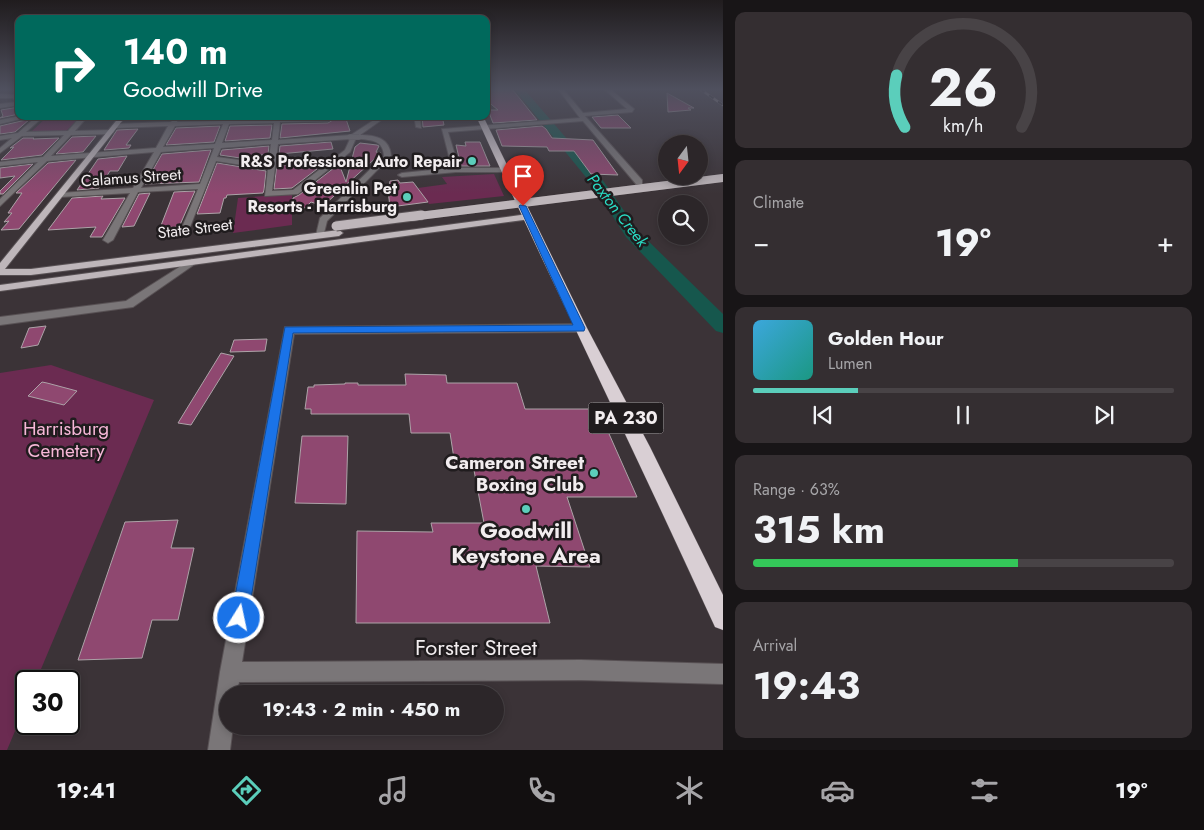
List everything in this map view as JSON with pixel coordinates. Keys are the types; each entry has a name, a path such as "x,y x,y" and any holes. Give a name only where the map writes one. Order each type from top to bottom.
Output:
{"highway":[{"name":"PA 230","path":"483,124 580,328 644,452 723,619"}],"main road":[{"path":"0,270 117,124"},
{"name":"State Street","path":"338,229 723,178"},
{"name":"State Street","path":"0,270 31,272 320,231 723,184"},
{"name":"State Street","path":"0,288 528,217"}],"street":[{"path":"0,151 32,124"},
{"path":"0,204 45,160 77,124"},
{"path":"0,138 20,134 69,133 173,124"},
{"path":"108,240 173,124"},
{"path":"185,230 204,186 226,124"},
{"path":"277,124 268,194 296,192 348,151 355,137 373,124"},
{"path":"329,124 330,138"},
{"path":"419,124 419,128"},
{"path":"456,170 444,130 525,124"},
{"path":"589,124 639,182"},
{"path":"0,164 93,154 275,141 373,137 384,143 389,152 388,156 323,220 320,231"},
{"path":"213,159 271,167"},
{"path":"402,175 456,170 505,170"},
{"name":"Calamus Street","path":"60,195 204,186"},
{"path":"0,321 129,304 192,262"},
{"path":"219,750 230,672 289,330 580,328"},
{"name":"Forster Street","path":"230,672 581,670 723,674"}],"green space":[{"path":"40,124 73,124 66,131 31,132"},
{"path":"494,174 504,196 429,204 418,188 447,184 442,177"},
{"path":"292,194 292,225 233,233 238,198"},
{"name":"Harrisburg Cemetery","path":"51,365 154,400 41,670 15,670 15,731 7,750 0,750 0,373"}],"building":[{"path":"24,124 15,132 0,134 0,126"},
{"path":"282,124 348,124 350,131 280,138"},
{"path":"423,124 444,125 423,127"},
{"path":"598,124 627,124 631,128 601,128"},
{"path":"272,125 270,138 225,141 230,126"},
{"path":"220,126 214,142 166,145 176,128"},
{"path":"542,126 552,138 593,140 618,175 591,174 574,151 549,151 547,147 502,146 496,130"},
{"path":"138,129 126,145 131,145 129,148 104,150 117,130"},
{"path":"96,136 83,152 56,154 72,137"},
{"path":"23,138 59,138 42,155 1,160 14,147 10,148"},
{"path":"331,142 333,149 279,154 280,146"},
{"path":"465,142 480,142 490,166 461,166 456,145 466,146"},
{"path":"360,143 377,145 379,146 376,152 381,153 323,206 311,202 305,208 293,205 293,198 339,164 346,182 355,147"},
{"path":"269,146 268,154 254,156 254,160 220,155 222,150"},
{"path":"211,150 199,182 145,184 162,154"},
{"path":"127,156 118,171 110,171 99,188 77,190 98,159"},
{"path":"76,160 19,229 1,230 9,221 4,222 12,213 8,213 22,193 16,193 48,163"},
{"path":"217,163 266,171 263,193 227,195 224,198 220,213 197,214"},
{"path":"33,164 3,194 0,194 0,191 15,176 0,178 0,168"},
{"path":"277,164 317,169 292,188 274,189"},
{"name":"Greenlin Pet Resorts - Harrisburg","path":"398,180 400,183 413,182 428,202 390,207 388,190 390,181"},
{"path":"195,191 179,227 160,228 174,192"},
{"path":"150,193 134,226 122,227 139,194"},
{"path":"103,196 101,199 125,198 102,237 90,237 96,227 48,230 72,198"},
{"path":"46,326 38,345 21,348 29,328"},
{"path":"267,339 265,351 230,352 234,340"},
{"path":"221,353 234,356 191,425 178,423"},
{"name":"Goodwill Keystone Area","path":"405,374 446,375 447,383 517,383 525,409 598,409 637,497 567,497 590,567 536,566 550,623 356,623 357,531 433,532 431,523 484,523 473,465 455,465 450,433 411,433 409,414 311,414 311,409 305,409 308,387 345,383 358,383 358,385 406,385"},
{"path":"42,382 77,391 64,405 28,396"},
{"path":"302,436 348,436 346,504 295,503"},
{"path":"178,520 171,548 194,548 178,620 152,620 142,658 78,660 125,522"}],"waterway":[{"name":"Paxton Creek","path":"548,124 599,185 632,234 723,326"}],"place":[{"name":"R&S Professional Auto Repair","path":"472,161"},
{"name":"Greenlin Pet Resorts - Harrisburg","path":"407,197"},
{"name":"Cameron Street Boxing Club","path":"594,473"},
{"name":"Goodwill Keystone Area","path":"526,509"}],"route":[{"path":"239,618 289,330 580,328 523,206"}]}
